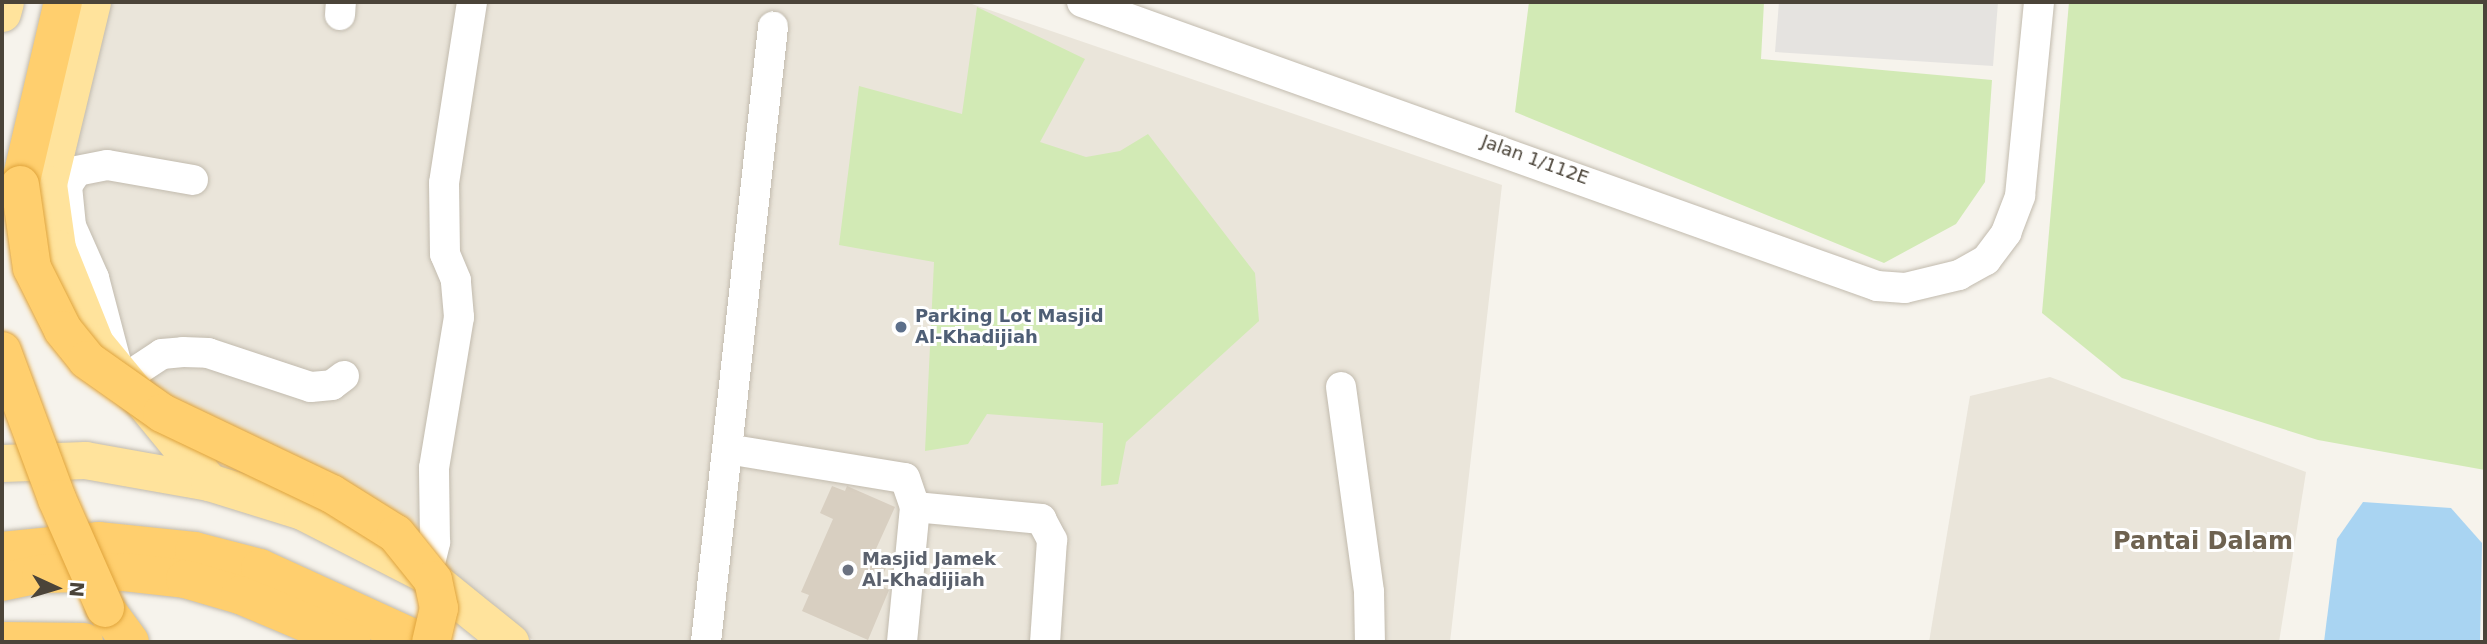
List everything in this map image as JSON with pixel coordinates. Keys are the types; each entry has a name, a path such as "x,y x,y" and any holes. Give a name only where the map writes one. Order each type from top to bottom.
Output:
{"highway":[{"path":"2,129 39,2"},
{"path":"63,2 20,185 32,268 63,330 87,360 162,413 332,494 396,534 433,580 439,608 431,642"},
{"path":"2,351 57,499 105,608 130,642"},
{"path":"2,582 26,557 129,542 207,554 260,568 422,642"},
{"path":"26,557 185,579 240,595 352,642"},
{"path":"2,641 84,642"}],"main road":[{"path":"2,13 5,2"},
{"path":"92,2 51,173 48,208 76,300 95,343 126,387 209,482"},
{"path":"121,466 134,456 144,432 126,387"},
{"path":"2,463 85,460 209,482 302,511 427,575 510,642"}],"street":[{"path":"427,575 435,542 434,468 459,317 456,280 444,254 444,183 472,2"},
{"name":"Jalan 1/112E","path":"1082,2 1877,286 1932,283 1986,260 2006,233 2020,196 2039,2"},
{"path":"706,642 774,27"},
{"path":"193,180 107,165 76,171 67,186 71,226 94,278 126,387 162,354 183,352 208,353 312,387 332,385 344,376"},
{"path":"1341,387 1369,592 1370,642"},
{"path":"727,449 905,478 915,507 902,642"},
{"path":"915,507 1041,519 1052,540 1045,642"}],"shaded area":[{"path":"104,2 966,2 1502,185 1450,642 536,642 459,590 153,424 57,212"},
{"path":"1779,2 1998,2 1993,66 1775,52"},
{"path":"2050,377 2306,472 2279,642 1929,642 1970,396"}],"green space":[{"path":"1529,2 1764,2 1761,59 1992,80 1985,182 1956,224 1884,263 1515,112"},
{"path":"2069,2 2485,2 2485,470 2318,440 2122,378 2042,313"},
{"path":"977,7 1085,59 1040,142 1086,157 1120,151 1148,134 1255,273 1259,321 1126,442 1118,484 1101,486 1103,423 987,414 968,444 925,451 934,262 839,245 859,86 962,114"}],"water":[{"path":"2363,502 2451,508 2482,543 2480,642 2324,642 2337,539"}],"building":[{"name":"Masjid Jamek Al-Khadijiah","path":"832,486 845,491 847,486 895,507 876,549 891,556 879,584 889,590 868,640 802,611 809,595 801,592 833,519 820,513"}],"place":[{"name":"Parking Lot Masjid Al-Khadijiah","path":"901,327"},
{"name":"Masjid Jamek Al-Khadijiah","path":"848,570"}],"district":[{"name":"Pantai Dalam","path":"2203,542"}]}
